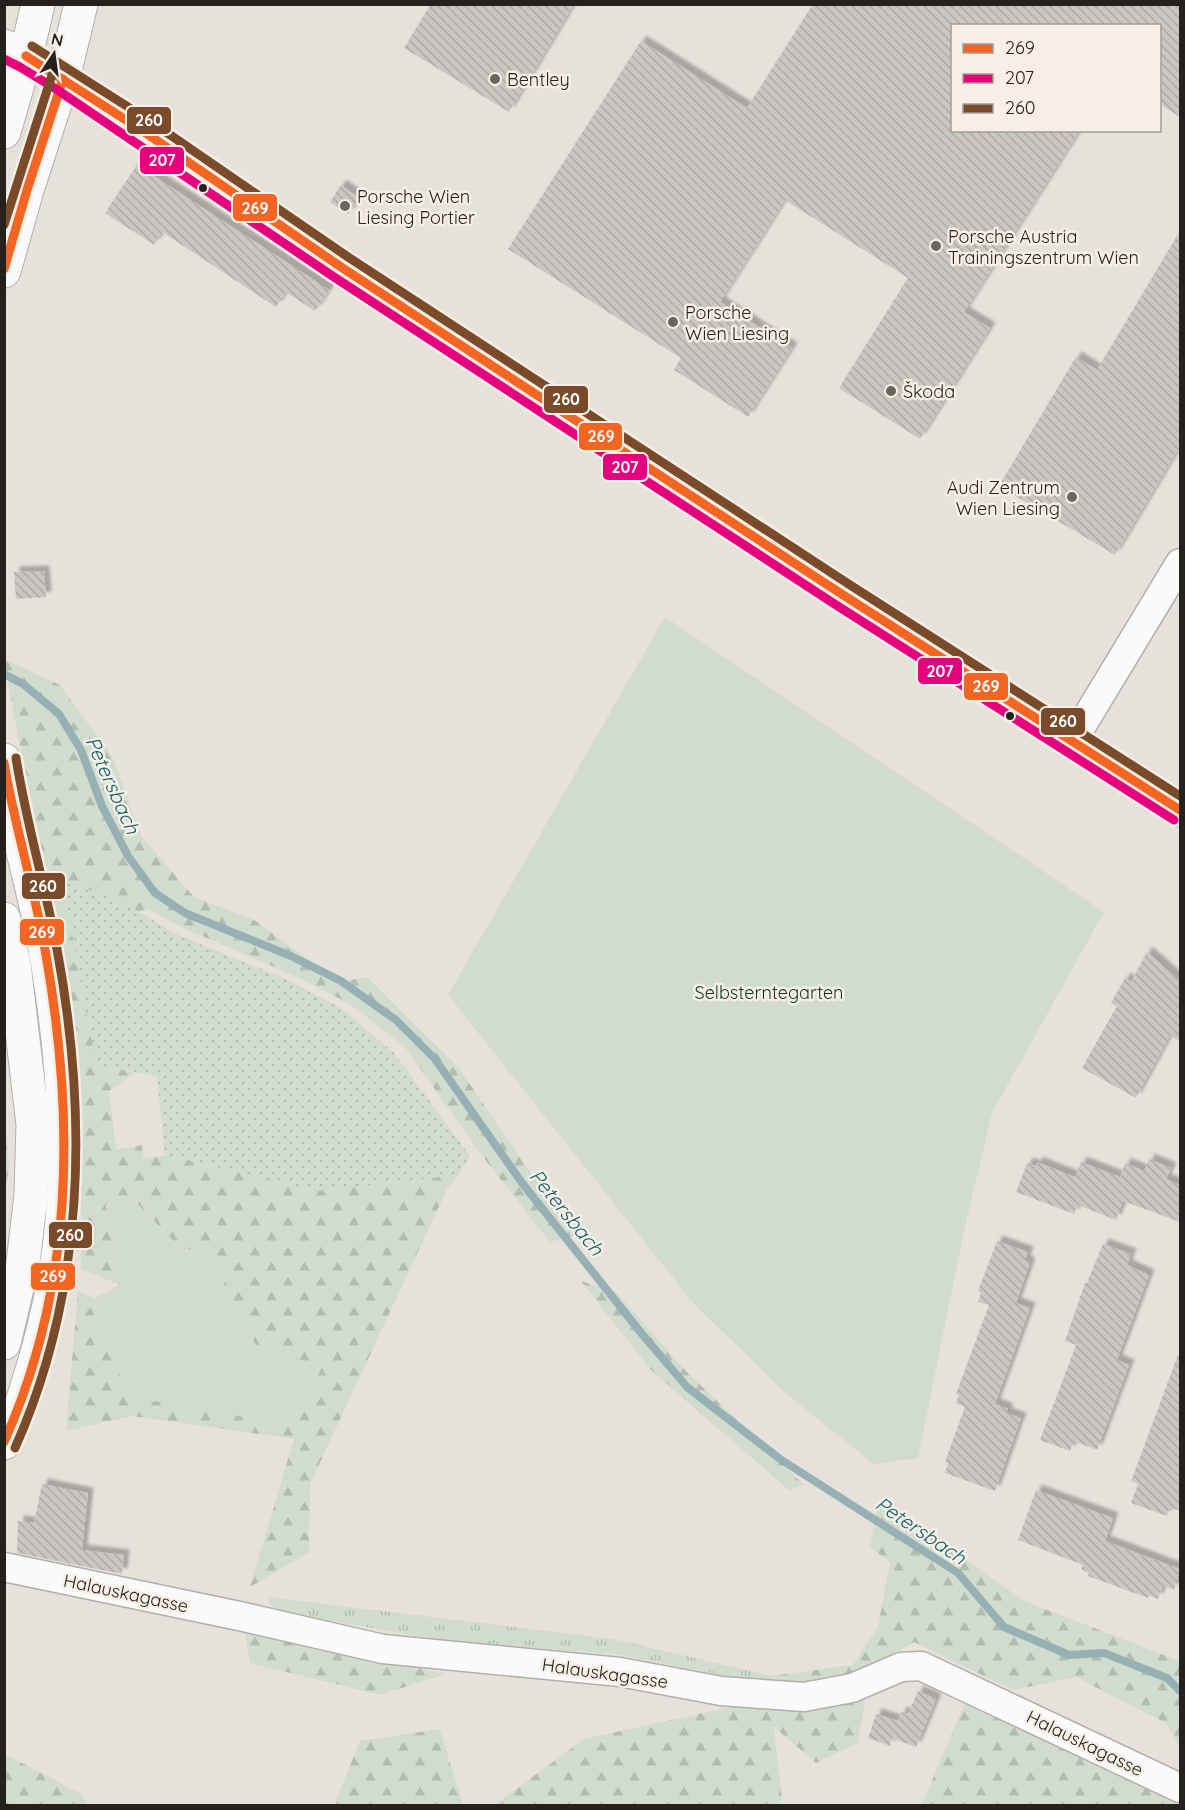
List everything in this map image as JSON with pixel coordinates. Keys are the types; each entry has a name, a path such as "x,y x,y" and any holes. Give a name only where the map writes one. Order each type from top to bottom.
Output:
{"main road":[{"path":"4,132 15,51 38,4"},
{"path":"4,272 27,190 63,79 81,4"},
{"path":"15,51 63,79 341,267 840,593 1180,810"},
{"path":"4,759 45,952 55,1011 64,1098 64,1177 62,1222 49,1305 25,1394 4,1443"},
{"path":"4,919 14,964 33,1124 31,1195 23,1263 4,1343"}],"street":[{"path":"1073,740 1180,563"},
{"name":"Halauskagasse","path":"4,1567 244,1617 383,1649 620,1672 721,1691 804,1697 852,1688 900,1667 921,1666 1180,1788"}],"green space":[{"name":"Selbsterntegarten","path":"665,617 1104,912 992,1113 964,1231 918,1458 874,1464 789,1396 694,1304 448,995"},
{"path":"4,659 60,685 112,756 141,836 194,897 256,921 339,982 367,977 458,1067 574,1236 550,1242 480,1153 405,1047 350,1004 297,977 177,925 147,908 138,913 129,907 113,1067 135,1073 109,1091 116,1150 142,1145 143,1158 392,1136 458,1175 447,1189 310,1484 309,1552 250,1587 294,1439 132,1416 66,1431 78,1291 95,1298 94,1318 255,1344 223,1284 231,1264 177,1245 130,1196 106,1205 120,1285 81,1269 81,1088 68,979"},
{"path":"62,878 129,906 178,935 284,978 342,1009 394,1053 470,1156 458,1175 317,1191 165,1155 157,1077 96,1065"},
{"path":"4,1119 9,1167 5,1190 4,1190"},
{"path":"130,1196 177,1245 232,1264 224,1284 255,1344 322,1367 292,1425 130,1397 94,1318 95,1298 120,1285 106,1204"},
{"path":"581,1281 616,1292 685,1370 804,1485 789,1490 650,1369"},
{"path":"878,1505 940,1541 1024,1601 1180,1661 1180,1747 1166,1723 1076,1677 1013,1690 914,1642 853,1676 796,1690 771,1676 853,1665 878,1627 890,1562 870,1547"},
{"path":"268,1597 613,1639 771,1676 796,1690 622,1655 448,1641 273,1611"},
{"path":"244,1628 445,1674 380,1695 250,1663"},
{"path":"866,1699 857,1743 816,1763 774,1727 782,1798 779,1805 493,1806 584,1739 739,1705 799,1708"},
{"path":"966,1701 1173,1799 1178,1805 921,1806"},
{"path":"440,1729 463,1805 334,1805 360,1741"},
{"path":"5,1754 81,1794 88,1805 5,1805"}],"building":[{"path":"431,4 574,4 509,112 404,48"},
{"path":"813,4 1180,4 1180,117 1161,105 1161,24 951,24 951,132 1079,132 964,312 990,328 920,439 839,388 908,278 785,200 720,302 792,348 748,417 674,370 681,358 508,249 641,41 747,108"},
{"path":"137,165 329,290 315,311 286,292 276,307 162,232 154,245 105,213"},
{"name":"Porsche Wien Liesing Portier","path":"341,185 359,198 348,214 330,202"},
{"path":"1180,231 1180,446 1115,555 999,486 1076,357 1097,370"},
{"path":"44,571 46,597 16,599 14,572"},
{"path":"1147,952 1180,981 1180,1042 1170,1035 1136,1098 1082,1068 1117,1006 1111,1003 1125,978 1131,982"},
{"path":"1149,1159 1171,1168 1166,1179 1180,1185 1180,1222 1123,1201 1116,1220 1078,1205 1074,1214 1016,1192 1027,1163 1036,1166 1037,1162 1075,1177 1081,1162 1120,1177 1125,1163 1144,1171"},
{"path":"997,1241 1028,1252 1025,1261 1030,1263 1016,1303 1030,1308 995,1404 1008,1409 1006,1413 1021,1418 995,1491 945,1473 948,1463 945,1462 965,1407 956,1403 959,1395 956,1394 989,1305 978,1302 981,1293 978,1291"},
{"path":"1103,1244 1131,1254 1127,1265 1149,1275 1117,1360 1129,1365 1097,1450 1074,1441 1070,1451 1040,1440 1076,1345 1065,1341 1085,1283 1087,1283"},
{"path":"1178,1355 1180,1355 1180,1511 1170,1507 1167,1516 1131,1503 1138,1484 1131,1481"},
{"path":"42,1484 88,1493 82,1550 124,1555 122,1574 17,1553 18,1521 34,1523"},
{"path":"1036,1490 1113,1518 1105,1541 1180,1569 1174,1590 1163,1585 1158,1599 1149,1595 1148,1598 1088,1576 1089,1573 1081,1569 1083,1565 1018,1540"},
{"path":"918,1691 936,1699 916,1747 892,1738 890,1746 868,1738 876,1714 898,1721 901,1712 908,1714"}],"waterway":[{"name":"Petersbach","path":"4,674 23,684 59,714 81,750 102,806 128,856 155,893 185,913 291,956 341,981 396,1020 435,1059 522,1183 687,1387 780,1459 958,1573 1004,1627 1069,1655 1104,1653 1167,1678 1180,1691"}],"transit line":[{"name":"260","path":"32,46 147,119 348,257 847,583 1180,796"},
{"name":"269","path":"26,56 140,129 341,267 840,593 1180,810"},
{"name":"207","path":"4,59 56,89 334,277 833,603 1174,820"},
{"name":"260","path":"4,225 52,75"},
{"name":"269","path":"4,269 63,79"},
{"name":"260","path":"15,1448 38,1388 55,1327 67,1265 74,1202 76,1139 67,1012 57,949 16,758"},
{"name":"269","path":"4,763 46,955 62,1079 64,1140 62,1202 56,1263 44,1323 27,1383 4,1442"}],"place":[{"name":"Bentley","path":"495,79"},
{"name":"Porsche Wien Liesing Portier","path":"345,206"},
{"name":"Porsche Austria Trainingszentrum Wien","path":"936,246"},
{"name":"Porsche Wien Liesing","path":"673,322"},
{"name":"Škoda","path":"891,391"},
{"name":"Audi Zentrum Wien Liesing","path":"1072,497"}]}
